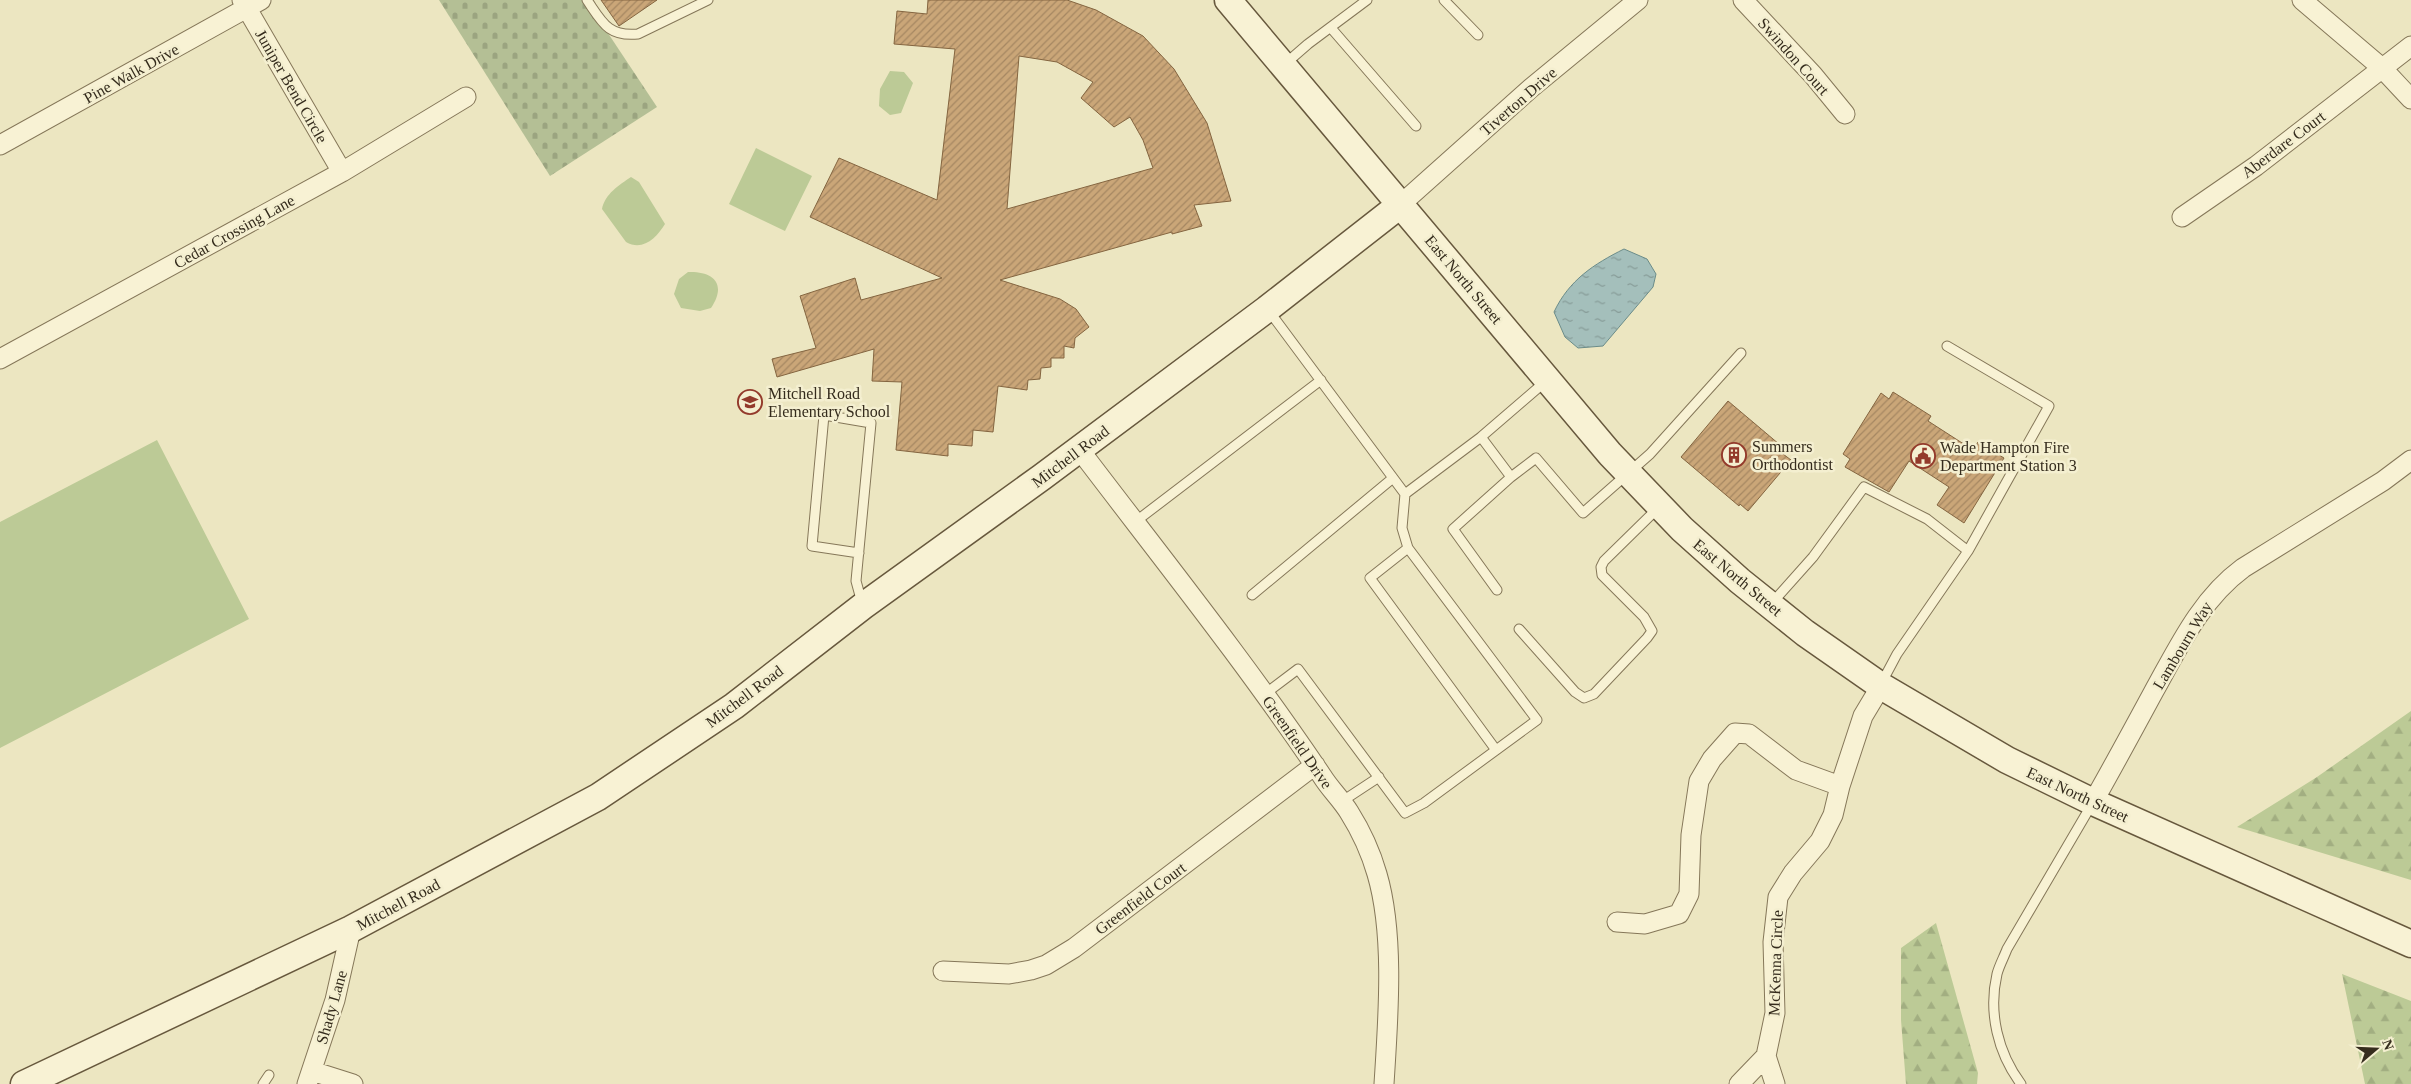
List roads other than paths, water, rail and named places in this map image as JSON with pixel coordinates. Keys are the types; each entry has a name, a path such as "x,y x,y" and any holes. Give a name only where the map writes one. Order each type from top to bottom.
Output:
{"street":[{"name":"East North Street","path":"1228,0 1629,474 1682,529 1770,605 1881,686 2007,760 2093,802 2411,944"},
{"name":"Tiverton Drive","path":"1400,204 1531,88 1638,0"},
{"name":"Swindon Court","path":"1742,0 1845,114"},
{"path":"2302,0 2382,68 2411,99"},
{"name":"Pine Walk Drive","path":"0,145 250,3"},
{"name":"Juniper Bend Circle","path":"250,3 342,172"},
{"name":"Aberdare Court","path":"2182,217 2256,166 2411,46"},
{"name":"Cedar Crossing Lane","path":"0,359 342,172 466,97"},
{"name":"Mitchell Road","path":"24,1084 351,929 598,797 734,706 863,606 1267,309 1400,204"},
{"name":"Greenfield Drive","path":"1079,449 1265,694 1341,802 1364,839 1377,874 1386,915 1387,1028 1384,1084"},
{"name":"Lambourn Way","path":"2093,802 2186,634 2211,597 2229,578 2243,568 2383,480 2411,460"},
{"name":"McKenna Circle","path":"1775,1084 1766,1056 1775,1013 1772,942 1778,898 1792,873 1820,841 1833,815 1840,786 1863,716 1881,686"},
{"path":"1617,922 1645,924 1680,914 1689,894 1691,835 1700,781 1712,759 1735,733 1749,734 1796,770 1840,786"},
{"name":"Greenfield Court","path":"943,971 1010,974 1046,965 1074,948 1315,765"},
{"name":"Shady Lane","path":"309,1077 335,1000 351,929"},
{"path":"1739,1084 1766,1056"},
{"path":"309,1077 353,1084"}],"lane":[{"path":"587,0 604,25 615,32 626,35 638,34 708,0"},
{"path":"1283,66 1308,44 1367,0"},
{"path":"1444,0 1478,35"},
{"path":"1331,28 1416,126"},
{"path":"1265,694 1298,669 1406,813 1424,803 1537,720 1408,548 1402,528 1405,494 1267,309"},
{"path":"1881,686 1897,654 1968,551 2049,406 1947,346"},
{"path":"1497,590 1453,529 1511,477 1536,458 1583,513 1629,474 1741,353"},
{"path":"1135,522 1321,380"},
{"path":"1405,494 1480,437 1548,380"},
{"path":"859,553 812,546 824,415 871,423 859,553 856,581 863,606"},
{"path":"1480,437 1511,477"},
{"path":"1252,594 1393,478"},
{"path":"1770,605 1813,557 1864,487 1927,519 1968,551"},
{"path":"1519,629 1575,692 1584,698 1594,694 1647,638 1652,630 1644,617 1602,575 1601,567 1604,561 1660,506"},
{"path":"1408,548 1370,578 1496,750"},
{"path":"1341,802 1379,777"},
{"path":"2021,1084 2009,1068 1996,1036 1995,1001 1997,974 2007,949 2093,802"},
{"path":"263,1084 269,1075"}],"water":[{"path":"1624,249 1647,259 1656,274 1653,287 1603,346 1578,348 1565,337 1554,312 1567,291 1583,274"}],"place":[{"name":"Mitchell Road Elementary School","path":"750,402"},
{"name":"Summers Orthodontist","path":"1734,455"},
{"name":"Wade Hampton Fire Department Station 3","path":"1923,456"}]}
